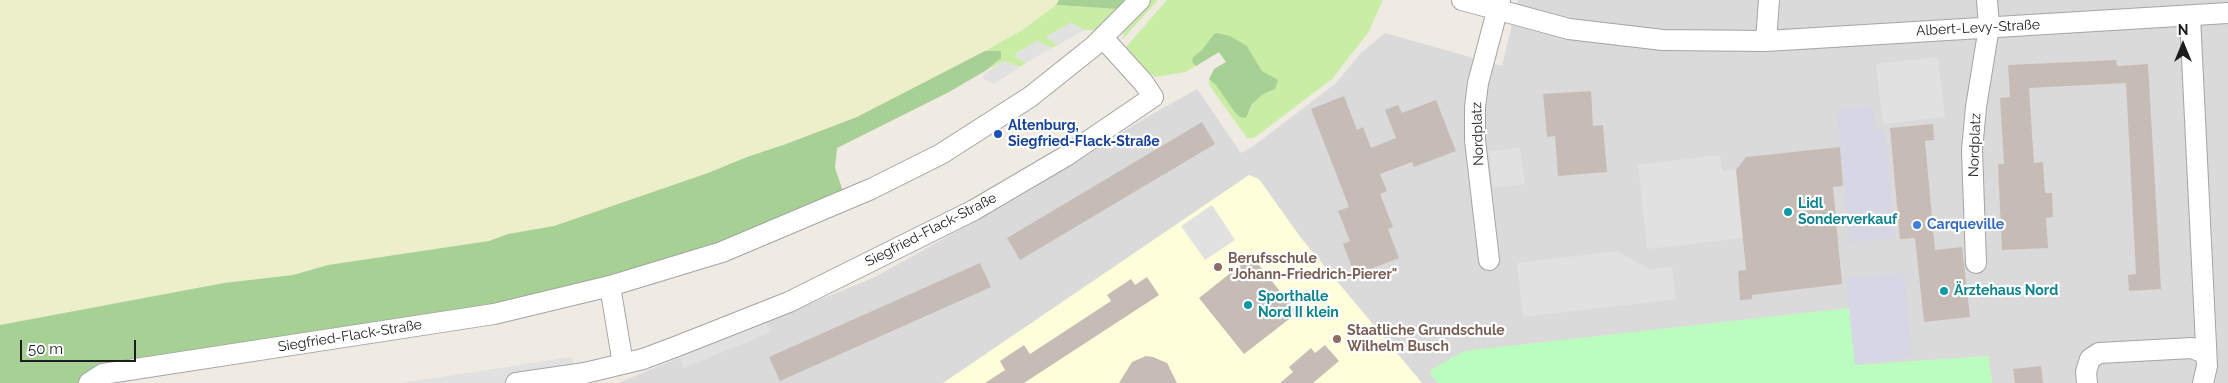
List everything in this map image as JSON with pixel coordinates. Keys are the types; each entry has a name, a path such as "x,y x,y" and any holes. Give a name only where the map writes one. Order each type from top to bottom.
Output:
{"street":[{"name":"Siegfried-Flack-Straße","path":"90,382 103,374 494,314 610,286 722,252 895,177 940,154 1030,98 1103,38 1140,0"},
{"name":"Albert-Levy-Straße","path":"1462,0 1498,5 1569,29 1663,40 1766,41 2228,13"},
{"path":"1766,41 1769,0"},
{"name":"Nordplatz","path":"1976,264 1972,150 1976,107 1989,27 1987,0"},
{"name":"Nordplatz","path":"1490,260 1475,140 1475,107 1478,83 1498,5"},
{"path":"2190,16 2207,366 2203,383"},
{"name":"Siegfried-Flack-Straße","path":"516,383 585,373 623,364 675,347 797,298 974,210 1066,156 1153,97 1143,82 1103,38"},
{"path":"610,286 623,364"},
{"path":"2087,383 2086,372 2090,359 2099,353 2192,348 2206,354"}],"shaded area":[{"path":"0,0 1059,0 1056,5 1024,29 902,95 857,117 708,173 554,226 508,234 489,241 328,265 293,275 224,283 0,325"},
{"path":"1518,0 2228,0 2228,383 1992,383 1988,356 1783,383 618,383 875,277 1022,195 1142,120 1197,89 1241,153 1252,147 1335,84 1361,53 1385,33 1502,66"},
{"path":"1071,23 1084,30 1058,45 1046,37"},
{"path":"1037,41 1051,48 1026,63 1015,56 1017,53"},
{"path":"1938,57 1945,117 1883,124 1876,64"},
{"path":"1004,61 1020,67 994,84 983,79 984,74"},
{"path":"1873,106 1875,130 1885,130 1895,238 1849,242 1837,110"},
{"path":"1520,148 1525,184 1493,188 1489,151"},
{"path":"1720,155 1722,171 1736,170 1743,238 1647,249 1638,165"},
{"name":"Berufsschule \"Johann-Friedrich-Pierer\"","path":"1249,175 1259,179 1301,238 1422,383 943,383"},
{"path":"1212,205 1235,240 1205,260 1181,226"},
{"path":"1617,251 1649,269 1672,267 1676,299 1523,317 1517,263"},
{"path":"1904,273 1912,357 1855,365 1846,278"},
{"path":"762,313 771,332 684,368 675,347"},
{"path":"572,357 575,374 585,373 587,383 402,383"}],"green space":[{"path":"1059,0 1124,0 1118,9 1056,5"},
{"path":"1148,0 1158,0 1122,40 1126,27"},
{"path":"1167,0 1383,0 1368,33 1332,79 1254,138 1247,138 1209,85 1209,79 1250,112 1252,104 1262,95 1271,92 1273,78 1262,71 1247,46 1202,50 1196,54 1192,62 1196,66 1185,72 1156,77 1144,70 1125,48"},
{"path":"1056,5 1118,9 1097,30 1084,30 1071,23 1046,37 1058,45 1051,48 1037,41 1015,56 1026,63 1020,67 1004,61 985,71 1001,57 1001,51 985,51 1024,29"},
{"path":"1217,33 1230,36 1247,46 1262,71 1278,80 1275,89 1262,95 1252,104 1246,118 1240,117 1234,111 1216,85 1209,79 1214,69 1226,62 1219,52 1196,66 1192,62 1193,57"},
{"path":"985,51 1001,51 1001,58 985,71 949,92 837,148 835,168 846,200 608,287 89,383 0,383 0,325 224,283 293,275 328,265 489,241 508,234 554,226 708,173 857,117"},
{"path":"1849,308 1855,365 1988,356 1992,383 1438,383 1430,374 1431,370 1464,351"}],"building":[{"path":"2116,60 2117,66 2148,64 2161,289 2129,291 2128,275 2136,274 2126,83 2029,88 2034,163 2043,162 2045,193 2052,193 2053,217 2046,218 2048,248 2002,250 1998,164 2004,164 2000,98 2010,97 2008,65"},
{"path":"1591,91 1593,126 1603,125 1607,172 1558,176 1555,136 1547,137 1543,94"},
{"path":"1344,96 1357,130 1363,127 1371,148 1396,138 1385,110 1398,105 1402,113 1436,100 1456,151 1414,167 1412,162 1380,174 1387,191 1380,194 1393,227 1388,229 1399,258 1355,275 1343,244 1350,241 1338,211 1349,207 1311,109"},
{"path":"1202,122 1215,144 1020,260 1007,238"},
{"path":"1933,124 1934,140 1925,141 1935,250 1962,247 1970,317 1924,322 1915,238 1900,239 1890,128"},
{"name":"Lidl Sonderverkauf","path":"1840,147 1843,186 1833,187 1842,284 1752,295 1752,299 1740,300 1738,271 1746,270 1736,170 1746,157"},
{"name":"Sporthalle Nord II klein","path":"1252,256 1297,313 1244,354 1199,298"},
{"path":"980,263 991,287 780,381 769,357"},
{"path":"1147,277 1159,295 1024,383 985,383 1005,370 1000,361 1024,345 1030,354 1111,301 1107,295 1131,279 1135,285"},
{"path":"1325,345 1339,361 1313,383 1280,383 1293,372 1289,367 1311,348 1315,353"},
{"path":"1146,356 1167,363 1177,383 1119,383 1132,362"},
{"path":"2041,366 2043,383 2015,383 2013,369"}],"place":[{"name":"Altenburg, Siegfried-Flack-Straße","path":"998,134"},
{"name":"Lidl Sonderverkauf","path":"1788,212"},
{"name":"Carqueville","path":"1917,225"},
{"name":"Berufsschule \"Johann-Friedrich-Pierer\"","path":"1218,267"},
{"name":"Ärztehaus Nord","path":"1944,291"},
{"name":"Sporthalle Nord II klein","path":"1248,305"},
{"name":"Staatliche Grundschule Wilhelm Busch","path":"1337,339"}]}
